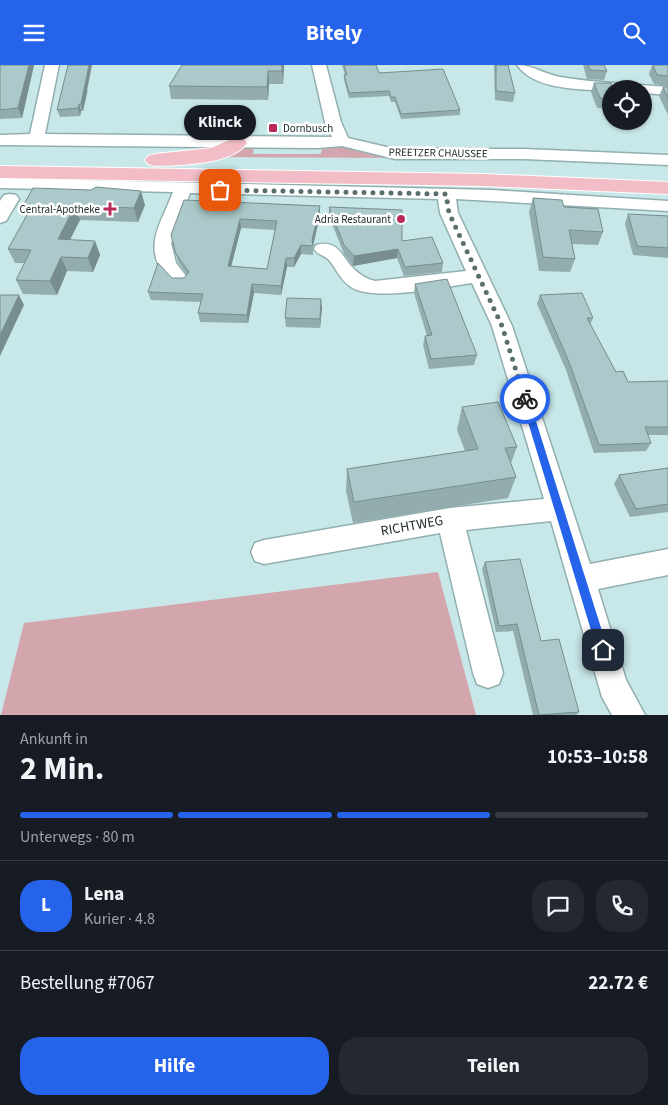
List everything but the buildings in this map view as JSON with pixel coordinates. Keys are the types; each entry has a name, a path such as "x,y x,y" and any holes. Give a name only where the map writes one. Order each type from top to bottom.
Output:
{"highway":[{"path":"136,162 217,152 231,148 237,143"},
{"name":"PREETZER CHAUSSEE","path":"0,159 476,167 668,174"},
{"path":"632,172 668,169"},
{"name":"PREETZER CHAUSSEE","path":"0,172 592,183 668,188"},
{"path":"592,183 642,194 668,197"}],"street":[{"path":"38,134 52,65"},
{"path":"319,65 333,122 342,141"},
{"path":"524,65 530,73 555,81 602,85"},
{"path":"652,90 668,91"},
{"name":"PREETZER CHAUSSEE","path":"0,140 38,134 237,143 318,143 342,141 395,154 524,154 668,160"},
{"path":"0,183 446,194 586,200 668,206"},
{"path":"0,217 5,199 39,185"},
{"path":"180,280 167,265 162,243 183,189"},
{"path":"446,194 449,213 502,326 560,509 613,686 629,715"},
{"path":"323,249 335,255 346,273 359,283 375,287 479,276"},
{"name":"RICHTWEG","path":"264,552 450,520 560,509"},
{"path":"450,520 488,673"},
{"path":"581,579 668,562"}],"shaded area":[{"path":"247,146 254,146 253,154 321,154 322,147 345,147 399,158 213,157"},
{"path":"438,572 476,715 1,715 24,623"}],"way so far":[{"path":"220,190 446,194 449,213 502,326 525,399"}],"place":[{"name":"Dornbusch","path":"273,128"},
{"name":"Klinck","path":"220,190"},
{"name":"Central-Apotheke","path":"110,209"},
{"name":"Adria Restaurant","path":"401,219"}],"route":[{"path":"525,399 603,650"}]}
